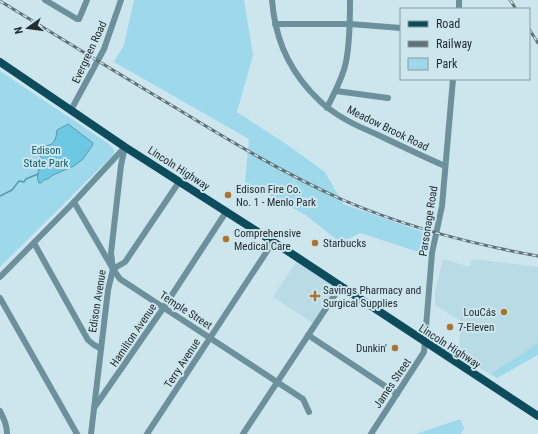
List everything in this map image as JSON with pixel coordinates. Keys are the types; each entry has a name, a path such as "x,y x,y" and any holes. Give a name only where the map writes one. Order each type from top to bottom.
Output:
{"main road":[{"name":"Lincoln Highway","path":"0,62 125,147 538,416"}],"street":[{"path":"45,0 77,19 81,16 86,0"},
{"name":"Evergreen Road","path":"71,110 104,49 121,0"},
{"name":"Meadow Brook Road","path":"272,0 275,24 281,44 290,64 301,81 327,108 350,123 445,166"},
{"path":"327,108 336,91 346,62 350,24 350,0"},
{"path":"275,24 350,24 400,28"},
{"name":"Parsonage Road","path":"426,343 432,253 442,206 452,80"},
{"path":"336,91 388,98"},
{"path":"0,277 74,202 125,147"},
{"name":"Edison Avenue","path":"90,434 108,290 113,269 111,253 121,165 125,147"},
{"path":"113,269 125,262 180,182"},
{"name":"Temple Street","path":"74,202 120,279 303,399 309,412"},
{"name":"Hamilton Avenue","path":"94,408 164,307 226,212"},
{"name":"Terry Avenue","path":"147,434 273,242"},
{"path":"34,243 88,340 100,348"},
{"path":"243,434 340,287"},
{"path":"0,298 77,434"},
{"path":"308,335 397,394"},
{"name":"James Street","path":"371,434 424,352 426,343"},
{"path":"0,411 4,419 7,434"}],"shaded area":[{"path":"68,124 93,143 92,146 83,159 74,166 39,183 38,174 42,160 38,152 54,141 57,130"},
{"path":"298,259 340,287 314,324 273,297"},
{"path":"443,259 470,267 471,261 475,259 538,267 538,343 490,374 458,355 461,321 435,305 435,291"}],"green space":[{"path":"134,0 244,0 253,55 237,112 289,146 325,172 343,204 426,233 422,253 360,233 341,243 307,216 245,182 249,139 114,62 124,45"},
{"name":"Edison State Park","path":"0,71 109,144 114,149 114,154 0,267"},
{"path":"538,343 538,355 497,378 490,374"},
{"path":"460,419 464,428 461,434 416,434"}],"waterway":[{"path":"0,196 12,190 19,181 24,182 26,179 38,174"}],"railway":[{"path":"510,0 515,8"},
{"path":"0,1 237,145 321,190 367,210 439,234 538,256"},
{"path":"530,31 538,43"}],"place":[{"name":"Edison Fire Co. No. 1 - Menlo Park","path":"228,195"},
{"name":"Comprehensive Medical Care","path":"226,239"},
{"name":"Starbucks","path":"315,243"},
{"name":"Savings Pharmacy and Surgical Supplies","path":"315,296"},
{"name":"LouCás","path":"504,312"},
{"name":"7-Eleven","path":"450,327"},
{"name":"Dunkin'","path":"395,348"}]}
